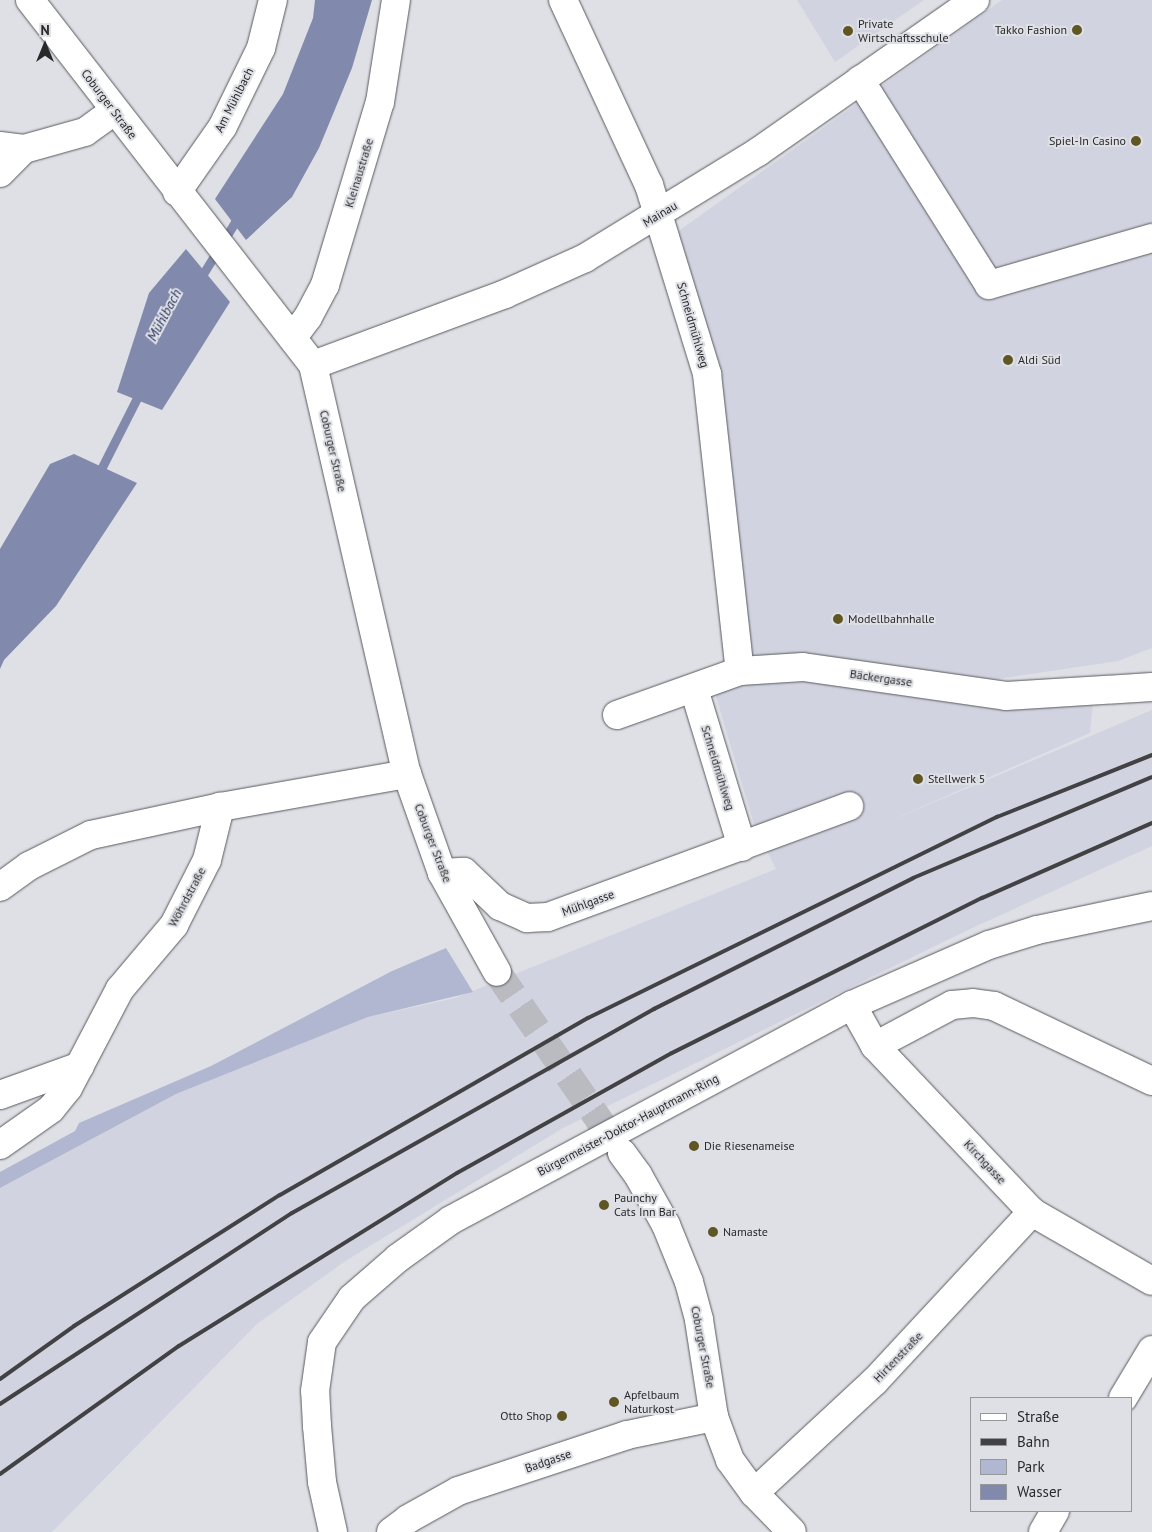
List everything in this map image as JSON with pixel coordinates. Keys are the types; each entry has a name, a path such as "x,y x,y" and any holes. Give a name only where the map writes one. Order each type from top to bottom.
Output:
{"street":[{"name":"Coburger Straße","path":"30,0 114,112 242,277 293,337 313,366 407,774 442,873 497,972"},
{"name":"Am Mühlbach","path":"183,200 223,126 261,48 274,0"},
{"name":"Kleinaustraße","path":"293,337 308,317 325,285 380,102 396,0"},
{"name":"Schneidmühlweg","path":"563,0 649,185 707,374 740,671"},
{"name":"Mainau","path":"313,366 505,294 584,258 659,215 975,0"},
{"path":"860,80 989,285 1152,238"},
{"path":"0,173 12,147 85,132 114,112"},
{"name":"Bäckergasse","path":"617,715 740,671 802,667 1006,696 1152,687"},
{"name":"Schneidmühlweg","path":"694,689 742,847"},
{"path":"0,887 29,866 91,834 220,807 407,774"},
{"name":"Mühlgasse","path":"442,873 464,872 500,906 527,918 548,917 849,806"},
{"name":"Wöhrdstraße","path":"0,1145 51,1109 68,1088 120,989 174,925 207,860 220,807"},
{"name":"Bürgermeister-Doktor-Hauptmann-Ring","path":"332,1532 322,1482 315,1391 322,1342 352,1298 398,1258 451,1220 852,1005 989,945 1105,914 1152,906"},
{"path":"1105,914 1152,928"},
{"path":"875,1046 952,1005 973,1003 994,1006 1152,1081"},
{"name":"Kirchgasse","path":"852,1005 875,1046 1032,1212 1152,1282"},
{"path":"0,1095 80,1066"},
{"name":"Coburger Straße","path":"622,1153 638,1175 666,1226 689,1282 699,1320 714,1417 730,1460 754,1493 792,1532"},
{"name":"Hirtenstraße","path":"754,1493 876,1381 1032,1212"},
{"path":"1124,1397 1152,1350"},
{"name":"Badgasse","path":"391,1532 408,1519 458,1491 627,1435 714,1417"},
{"path":"1043,1532 1054,1512"}],"shaded area":[{"name":"Private Wirtschaftsschule","path":"797,0 924,0 835,62"},
{"path":"1002,0 1152,0 1152,648 1118,661 971,683 793,655 750,655 673,235"},
{"path":"805,673 1093,703 1090,733 885,823 1152,710 1152,846 968,930 563,1128 347,1260 257,1324 52,1532 0,1532 0,1188 176,1094 368,1017 455,998 776,869 755,828 714,690"}],"green space":[{"path":"446,948 473,992 368,1017 176,1094 0,1188 0,1172 75,1131 79,1123 211,1066 392,971"}],"water":[{"path":"315,0 372,0 352,68 319,148 292,197 246,240 215,199 283,94 313,18"},
{"path":"186,249 230,302 162,410 117,392 149,293"},
{"path":"74,454 137,483 56,606 4,660 0,669 0,549 50,464"}],"waterway":[{"name":"Mühlbach","path":"198,282 240,214"},
{"name":"Mühlbach","path":"97,477 141,390"}],"tunnel":[{"path":"497,972 622,1153"}],"railway":[{"path":"0,1379 74,1326 280,1195 588,1018 997,817 1152,755"},
{"path":"0,1404 292,1213 654,1009 913,878 1152,777"},
{"path":"0,1474 179,1346 457,1173 672,1053 982,898 1152,823"}],"place":[{"name":"Takko Fashion","path":"1077,30"},
{"name":"Private Wirtschaftsschule","path":"848,31"},
{"name":"Spiel-In Casino","path":"1136,141"},
{"name":"Aldi Süd","path":"1008,360"},
{"name":"Modellbahnhalle","path":"838,619"},
{"name":"Stellwerk 5","path":"918,779"},
{"name":"Die Riesenameise","path":"694,1146"},
{"name":"Paunchy Cats Inn Bar","path":"604,1205"},
{"name":"Namaste","path":"713,1232"},
{"name":"Apfelbaum Naturkost","path":"614,1402"},
{"name":"Otto Shop","path":"562,1416"}]}
